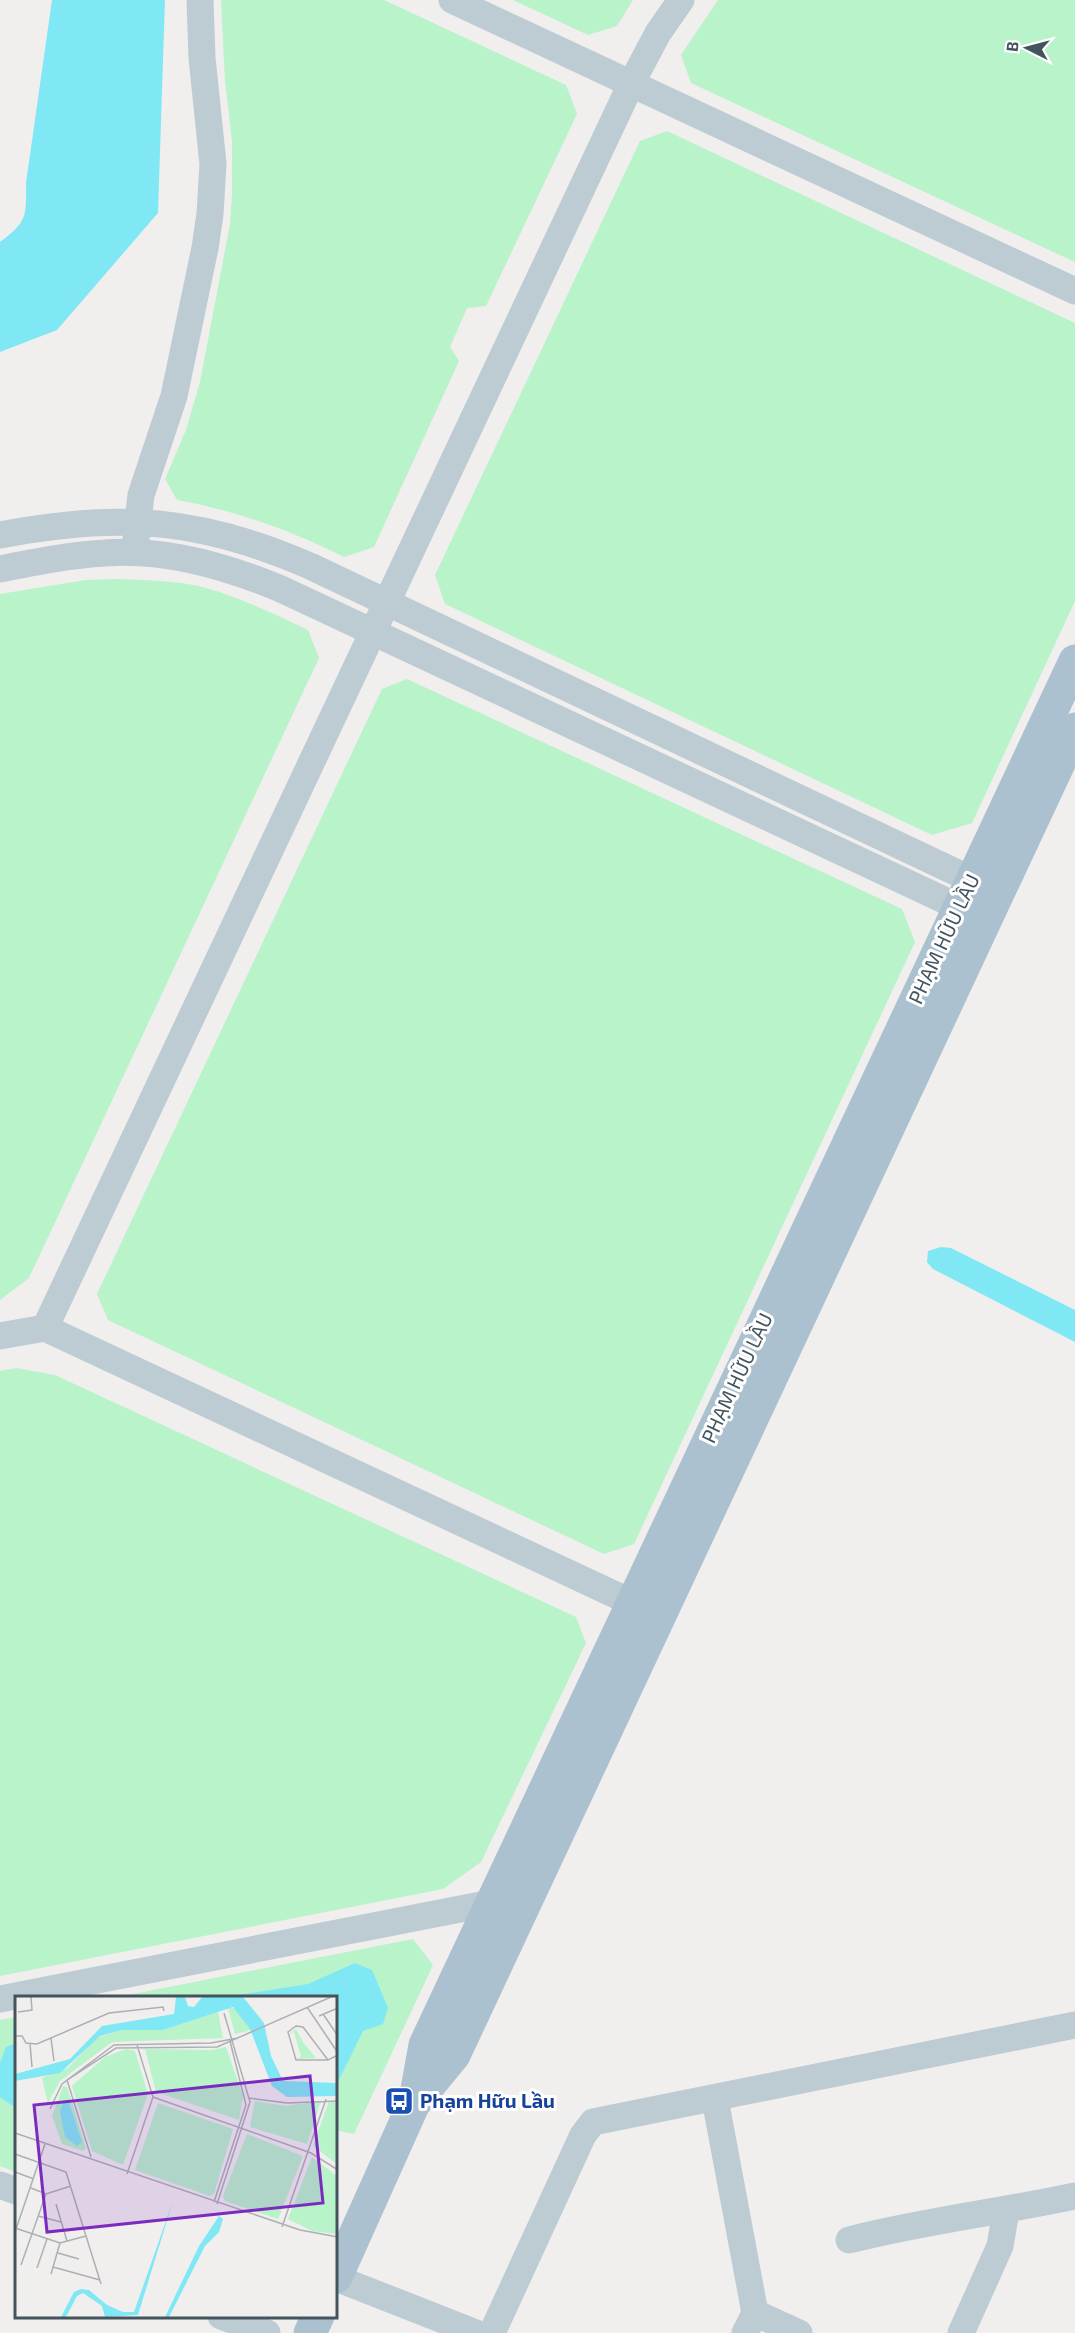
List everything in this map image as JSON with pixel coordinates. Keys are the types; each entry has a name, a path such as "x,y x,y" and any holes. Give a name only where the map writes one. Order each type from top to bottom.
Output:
{"main road":[{"name":"PHẠM HỮU LẦU","path":"415,2101 454,2055 645,1609 978,900 1075,661"},
{"name":"PHẠM HỮU LẦU","path":"978,900 1075,729"},
{"name":"PHẠM HỮU LẦU","path":"338,2273 415,2101 425,2045 491,1903 645,1609"},
{"path":"310,2333 317,2318"}],"street":[{"path":"134,552 141,495 168,421 205,248 210,214 213,164 202,58 200,0"},
{"path":"452,0 1075,291"},
{"path":"45,1328 631,84 658,33 681,0"},
{"path":"0,535 68,524 137,522 203,530 257,545 301,562 387,602 978,900"},
{"path":"0,569 78,556 134,552 189,560 238,572 978,900"},
{"path":"0,1336 45,1328 645,1609"},
{"path":"15,1996 491,1903"},
{"path":"0,1999 15,1996"},
{"path":"492,2333 583,2135 593,2122 1075,2025"},
{"path":"714,2099 750,2323 799,2333"},
{"path":"0,2185 15,2191"},
{"path":"849,2240 885,2230 1006,2211 1075,2196"},
{"path":"961,2333 1000,2246 1006,2211"},
{"path":"338,2278 476,2333"},
{"path":"226,2318 267,2333"}],"green space":[{"path":"221,0 384,0 566,85 577,114 486,306 467,308 450,347 459,361 374,547 344,557 263,522 177,500 165,479 186,430 200,382 230,224 232,141 225,81"},
{"path":"513,0 633,0 617,26 588,35"},
{"path":"718,0 1075,0 1075,262 691,83 681,55"},
{"path":"667,131 1075,323 1075,601 972,823 932,835 445,604 435,575 640,141"},
{"path":"114,579 183,583 245,601 308,630 319,658 29,1278 0,1300 0,594 86,580"},
{"path":"407,679 902,909 915,942 634,1544 604,1554 108,1320 97,1294 382,689"},
{"path":"16,1368 55,1375 576,1617 586,1643 481,1862 443,1889 0,1976 0,1371"},
{"path":"413,1939 433,1965 354,2134 338,2130 338,1996 123,1996"},
{"path":"15,2017 15,2172 0,2166 0,2020"}],"water":[{"path":"52,0 165,0 158,213 57,330 0,352 0,242 16,229 24,217 26,183"},
{"path":"941,1247 951,1248 1075,1310 1075,1342 933,1269 927,1262 928,1251"},
{"path":"355,1963 372,1970 388,2008 383,2024 363,2031 338,2082 338,1996 232,1996 308,1984"},
{"path":"15,2043 15,2107 0,2097 0,2063 6,2047"}],"place":[{"name":"Phạm Hữu Lầu","path":"399,2101"}]}
